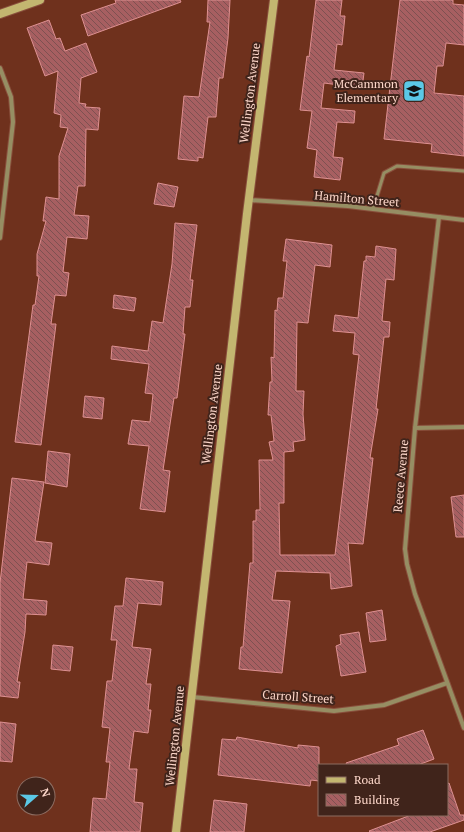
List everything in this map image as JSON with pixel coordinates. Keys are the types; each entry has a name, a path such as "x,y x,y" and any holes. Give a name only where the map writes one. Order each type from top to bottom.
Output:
{"street":[{"path":"0,14 40,0"},
{"name":"Wellington Avenue","path":"176,832 248,200 274,0"},
{"path":"0,68 11,97 13,122 0,238"},
{"name":"Hamilton Street","path":"248,200 374,209 464,220"},
{"name":"Reece Avenue","path":"439,217 415,428 406,528 407,564 416,594 464,728"},
{"path":"415,428 464,427"},
{"name":"Carroll Street","path":"191,697 334,711 384,705 447,683"}],"lane":[{"path":"374,209 384,173 397,166 464,172"}],"building":[{"path":"115,0 180,0 181,2 88,36 81,15 116,3"},
{"path":"208,0 230,0 228,38 223,78 219,78 216,117 208,117 203,158 198,157 198,161 178,159 184,96 199,97 210,22 207,22"},
{"path":"316,0 342,0 340,16 345,16 342,45 337,44 334,70 364,73 362,88 324,83 321,108 355,111 354,123 337,122 333,157 343,158 340,180 314,177 317,150 307,148 312,111 300,110 307,56 309,57"},
{"path":"400,0 453,0 453,4 464,5 464,45 446,43 443,66 437,66 434,93 464,96 464,156 431,152 432,144 384,139"},
{"path":"49,20 56,39 60,38 65,51 86,43 97,72 81,78 79,103 86,104 85,107 100,108 98,130 86,129 85,186 78,186 74,215 89,216 87,239 67,237 63,272 69,273 66,296 55,295 51,324 56,324 41,445 15,442 33,305 35,305 39,276 37,276 37,254 46,221 43,221 46,197 59,199 59,156 68,128 60,127 61,115 54,113 58,71 45,76 27,28"},
{"path":"158,183 178,187 174,207 154,204"},
{"path":"175,223 197,225 190,280 193,280 190,307 185,307 183,334 185,334 177,398 174,398 163,470 170,471 165,512 140,509 149,446 128,444 132,420 150,422 153,394 145,393 149,364 111,359 112,346 148,351 152,321 163,323 172,264"},
{"path":"286,239 332,245 330,267 315,265 308,323 297,322 296,391 304,391 303,414 305,440 293,442 294,451 284,452 284,503 279,503 280,555 335,555 359,355 353,354 355,333 333,331 335,315 358,318 364,261 366,261 366,256 375,257 376,246 396,249 394,280 386,279 382,321 390,322 389,337 384,337 376,409 378,409 370,458 373,458 363,544 348,543 352,586 331,589 330,573 276,571 272,600 290,601 282,673 239,669 241,647 243,647 250,563 253,563 253,521 256,521 256,510 260,510 259,460 273,460 269,442 274,441 271,415 268,415 270,382 272,382 271,357 274,358 275,310 277,311 278,298 283,298 287,261 283,261"},
{"path":"114,295 136,298 134,311 113,308"},
{"path":"85,396 104,398 102,419 83,417"},
{"path":"48,451 70,454 67,487 45,483"},
{"path":"12,478 44,482 35,541 52,543 49,565 27,562 23,599 47,601 46,615 26,614 25,632 17,682 20,682 18,698 0,696 0,583"},
{"path":"464,495 464,537 456,537 451,497"},
{"path":"126,578 163,582 161,605 138,603 132,647 151,649 146,684 151,684 148,710 151,710 148,733 134,731 129,769 137,769 134,802 143,803 140,832 90,832 93,798 106,799 110,762 106,762 110,728 102,727 107,681 112,681 117,640 111,640 115,606 123,606"},
{"path":"382,610 386,640 370,642 366,613"},
{"path":"359,632 366,672 341,676 336,646 341,644 340,635"},
{"path":"53,645 73,647 70,671 51,669"},
{"path":"0,722 16,724 12,762 0,761"},
{"path":"423,730 434,759 421,764 346,763 399,745 397,739"},
{"path":"237,737 298,748 298,745 319,747 318,781 311,780 310,786 218,775 222,739 236,740"},
{"path":"448,784 460,815 464,815 464,820 430,832 369,831 408,816 448,816"},
{"path":"214,800 247,804 244,832 210,832"}],"place":[{"name":"McCammon Elementary","path":"414,91"}]}
